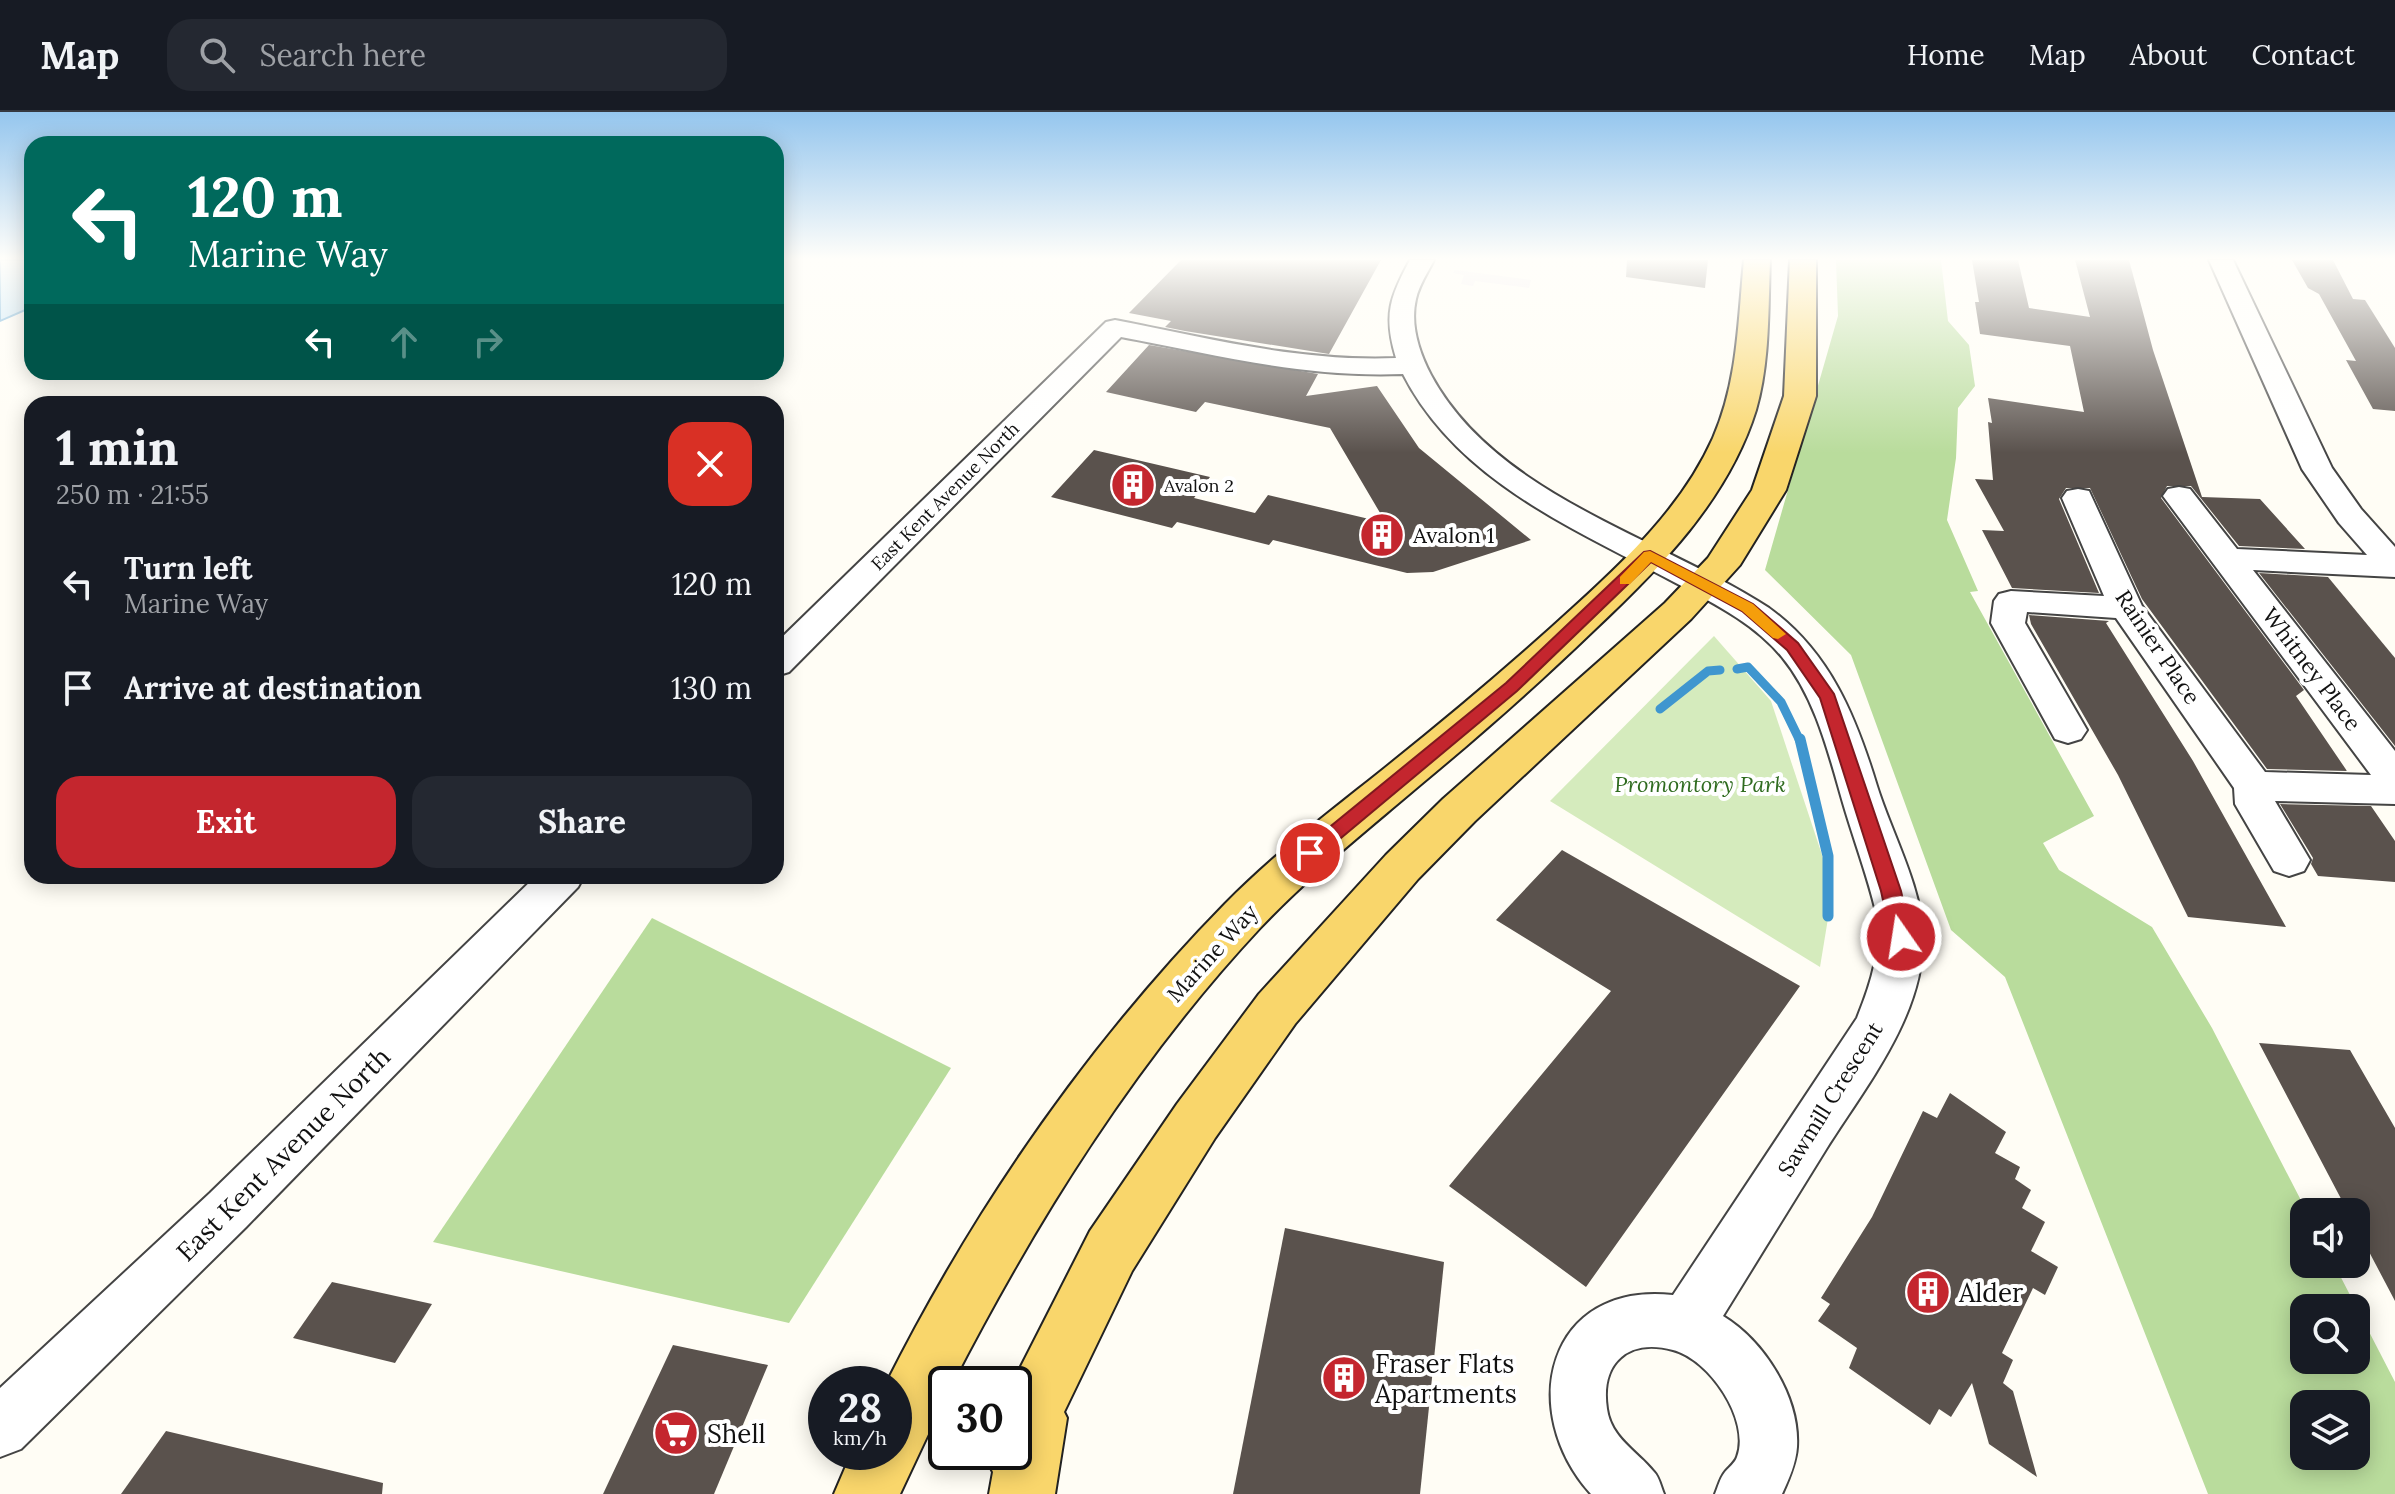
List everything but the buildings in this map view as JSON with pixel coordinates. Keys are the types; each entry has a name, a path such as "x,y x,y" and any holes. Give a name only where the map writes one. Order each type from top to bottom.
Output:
{"main road":[{"name":"Marine Way","path":"912,1396 1011,1220 1093,1097 1173,996 1242,917 1310,853 1512,687 1675,528 1722,454 1740,408 1751,324"},
{"path":"1032,1413 1111,1251 1196,1121 1277,1009 1402,867 1722,565 1769,490 1785,446 1800,396 1802,324"},
{"path":"867,1494 878,1470"},
{"path":"989,1494 1002,1470"},
{"path":"1022,1470 1022,1494"}],"street":[{"name":"Sawmill Crescent","path":"1403,324 1412,365 1436,413 1475,451 1517,483 1747,607 1792,646 1828,698 1891,891 1901,937 1895,980 1877,1027 1685,1326"},
{"path":"2251,324 2317,469 2350,516 2395,567"},
{"name":"East Kent Avenue North","path":"784,656 1115,328 1304,364 1350,368 1412,365"},
{"name":"Whitney Place","path":"2179,496 2395,779"},
{"name":"Rainier Place","path":"2078,498 2126,608 2254,786 2255,804 2289,860"},
{"path":"2228,559 2395,567"},
{"path":"2068,730 2008,623 2011,601 2126,608"},
{"path":"2254,786 2395,790"},
{"name":"East Kent Avenue North","path":"0,1428 228,1210 555,884"},
{"path":"1634,1494 1608,1470 1588,1442 1577,1411 1577,1380 1586,1354 1604,1335 1627,1323 1655,1320 1685,1326 1714,1342 1740,1366 1759,1396 1768,1428 1767,1460 1754,1487 1745,1494"}],"green space":[{"path":"1836,324 1951,324 1969,345 1975,386 1958,408 1956,458 1947,520 1978,591 1970,592 2094,816 2043,843 2059,870 2152,927 2212,1028 2300,1198 2290,1198 2290,1278 2341,1278 2350,1294 2290,1294 2290,1374 2370,1374 2370,1334 2395,1382 2395,1494 2208,1494 2005,977 1951,930 1851,655 1765,570"},
{"name":"Promontory Park","path":"1714,636 1771,701 1833,888 1820,967 1550,801"},
{"path":"652,918 951,1068 789,1323 433,1242"}],"waterway":[{"path":"1737,669 1748,667 1781,702 1800,741"},
{"path":"1660,709 1708,671 1720,670"},
{"path":"1800,739 1828,856 1828,916"}],"slow traffic":[{"path":"1625,580 1650,555 1747,607 1778,634"}],"place":[{"name":"Avalon 2","path":"1133,485"},
{"name":"Avalon 1","path":"1382,535"},
{"name":"Alder","path":"1928,1292"},
{"name":"Fraser Flats Apartments","path":"1344,1378"},
{"name":"Shell","path":"676,1433"}],"route":[{"path":"1310,853 1512,687 1650,555 1747,607 1792,646 1828,698 1891,891 1901,937"}]}
